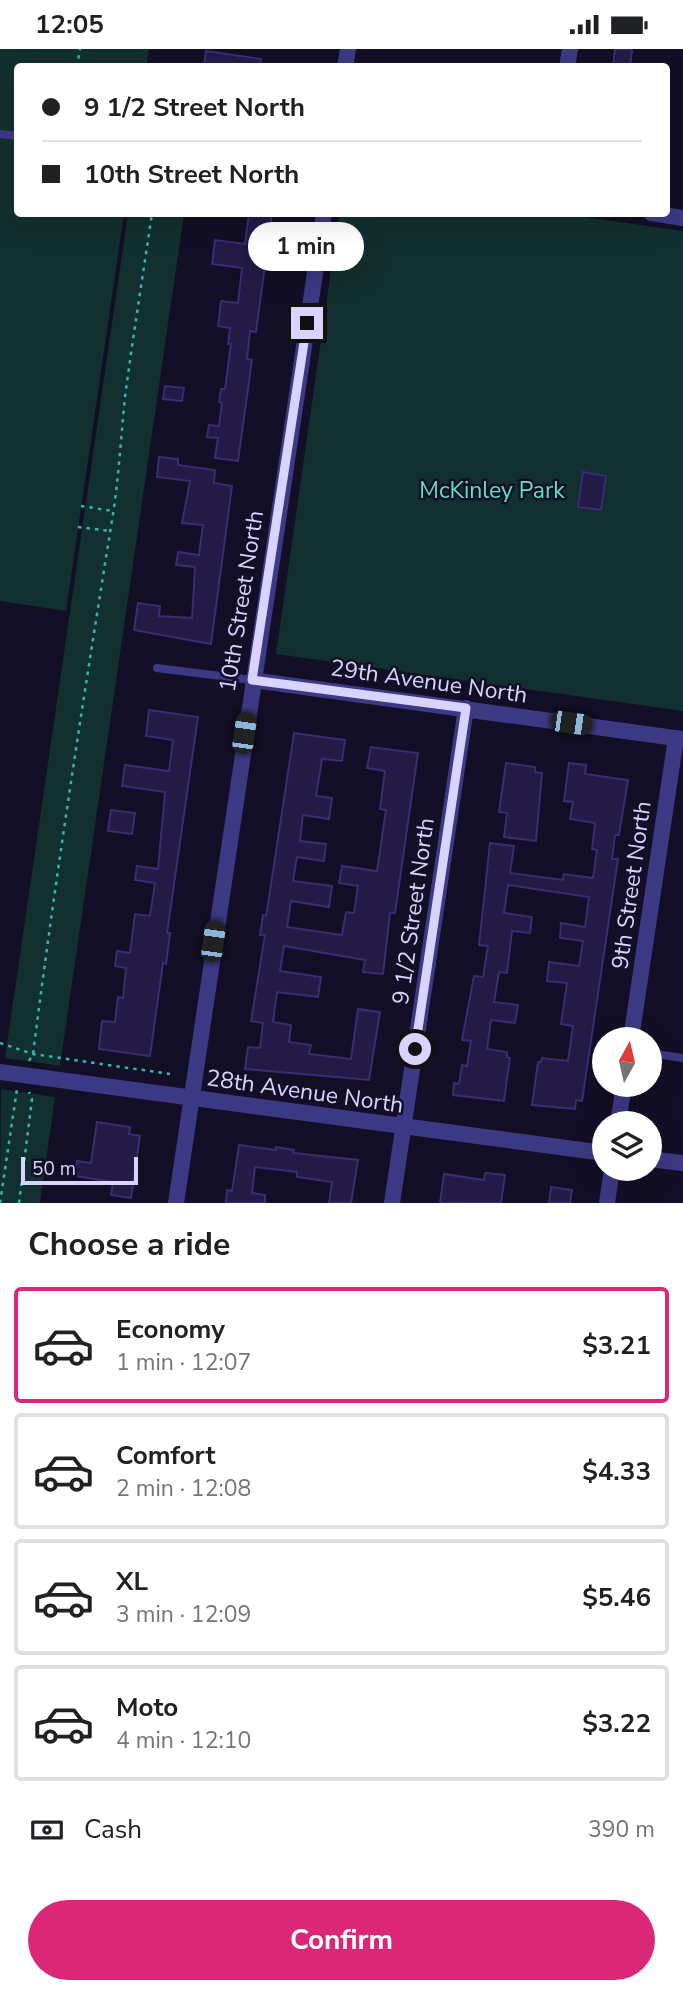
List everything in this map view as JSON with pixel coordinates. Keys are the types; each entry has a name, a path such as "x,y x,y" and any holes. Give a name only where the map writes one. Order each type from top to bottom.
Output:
{"street":[{"name":"10th Street North","path":"176,1203 252,680 323,217"},
{"name":"29th Avenue North","path":"252,680 679,739"},
{"name":"9 1/2 Street North","path":"393,1203 466,708"},
{"name":"9th Street North","path":"633,1027 679,739"},
{"name":"28th Avenue North","path":"0,1072 592,1152"},
{"path":"662,1161 683,1164"},
{"path":"607,1203 610,1181"}],"lane":[{"path":"158,669 252,680"},
{"path":"662,1055 683,1058"}],"path":[{"path":"0,1203 20,1075 33,1055 60,842 72,785 86,672 113,511 151,217"},
{"path":"81,506 113,511"},
{"path":"78,527 110,531"},
{"path":"0,1043 33,1055 170,1074"},
{"path":"19,1203 32,1099 20,1075"}],"green space":[{"path":"0,49 149,49 147,63 14,63 14,217 124,217 66,611 0,601"},
{"path":"128,217 184,217 60,1066 5,1058"},
{"name":"McKinley Park","path":"339,217 584,217 683,231 683,711 276,654"},
{"path":"1,1089 55,1097 40,1203 0,1203"}],"building":[{"path":"615,49 632,49 630,63 613,63"},
{"path":"206,51 261,59 260,63 204,63"},
{"path":"248,217 271,217 256,332 250,331 247,359 252,360 238,461 215,458 218,438 207,437 209,425 219,426 222,403 219,402 221,389 225,389 231,344 228,344 230,328 218,326 221,301 238,303 242,268 212,264 215,240 245,244"},
{"path":"165,386 184,388 182,401 163,399"},
{"path":"159,457 178,459 178,465 215,470 214,483 232,486 211,644 134,630 138,603 160,606 159,616 192,618 195,567 176,565 178,552 199,555 203,525 182,523 190,481 157,477"},
{"path":"583,472 606,476 601,510 578,507"},
{"path":"149,710 198,717 167,933 170,933 166,964 163,963 150,1056 99,1049 102,1021 115,1022 118,997 123,998 126,968 115,966 117,951 130,953 135,914 150,916 155,883 135,880 137,866 158,869 165,792 122,786 125,765 169,771 173,740 146,736"},
{"path":"294,733 345,740 342,761 322,759 316,796 332,798 329,819 303,815 300,841 326,844 324,861 297,857 293,881 332,886 329,907 291,901 287,927 342,935 346,912 354,913 358,886 339,883 342,866 377,871 386,810 380,809 385,771 367,768 371,747 418,753 395,913 390,913 383,974 363,972 365,960 284,946 280,971 321,977 318,997 277,992 273,1022 291,1025 289,1042 311,1045 309,1054 351,1059 358,1009 380,1012 369,1080 245,1069 248,1047 260,1048 263,1023 251,1021 265,935 260,935 263,915 266,916"},
{"path":"506,763 535,767 535,772 542,773 536,841 504,837 507,813 499,812"},
{"path":"569,763 586,765 585,774 628,780 619,835 615,835 612,859 618,859 582,1101 576,1100 575,1109 532,1105 538,1062 541,1062 542,1058 568,1061 573,1026 561,1024 567,983 547,981 549,962 579,966 583,941 560,938 561,923 585,927 589,897 508,885 504,913 532,917 530,933 512,931 507,973 499,972 494,1002 518,1005 515,1023 491,1020 487,1049 507,1052 507,1057 510,1058 504,1101 453,1095 454,1083 459,1084 462,1065 467,1066 471,1041 462,1040 474,976 483,977 488,946 479,945 490,843 514,846 510,873 563,880 564,874 593,878 597,850 592,849 595,823 570,819 573,802 564,801"},
{"path":"111,810 135,813 132,834 108,831"},
{"path":"97,1122 130,1127 129,1134 140,1136 131,1198 111,1195 113,1182 75,1176 77,1161 91,1163"},
{"path":"239,1145 276,1150 276,1147 294,1150 293,1153 358,1160 351,1203 329,1203 332,1182 297,1177 297,1172 255,1167 252,1193 265,1195 265,1203 226,1203 227,1190 232,1191"},
{"path":"485,1173 505,1175 501,1203 440,1203 444,1174 484,1180"},
{"path":"551,1187 572,1190 570,1203 549,1203"}],"route":[{"path":"307,323 252,680 466,708 415,1049"}]}
